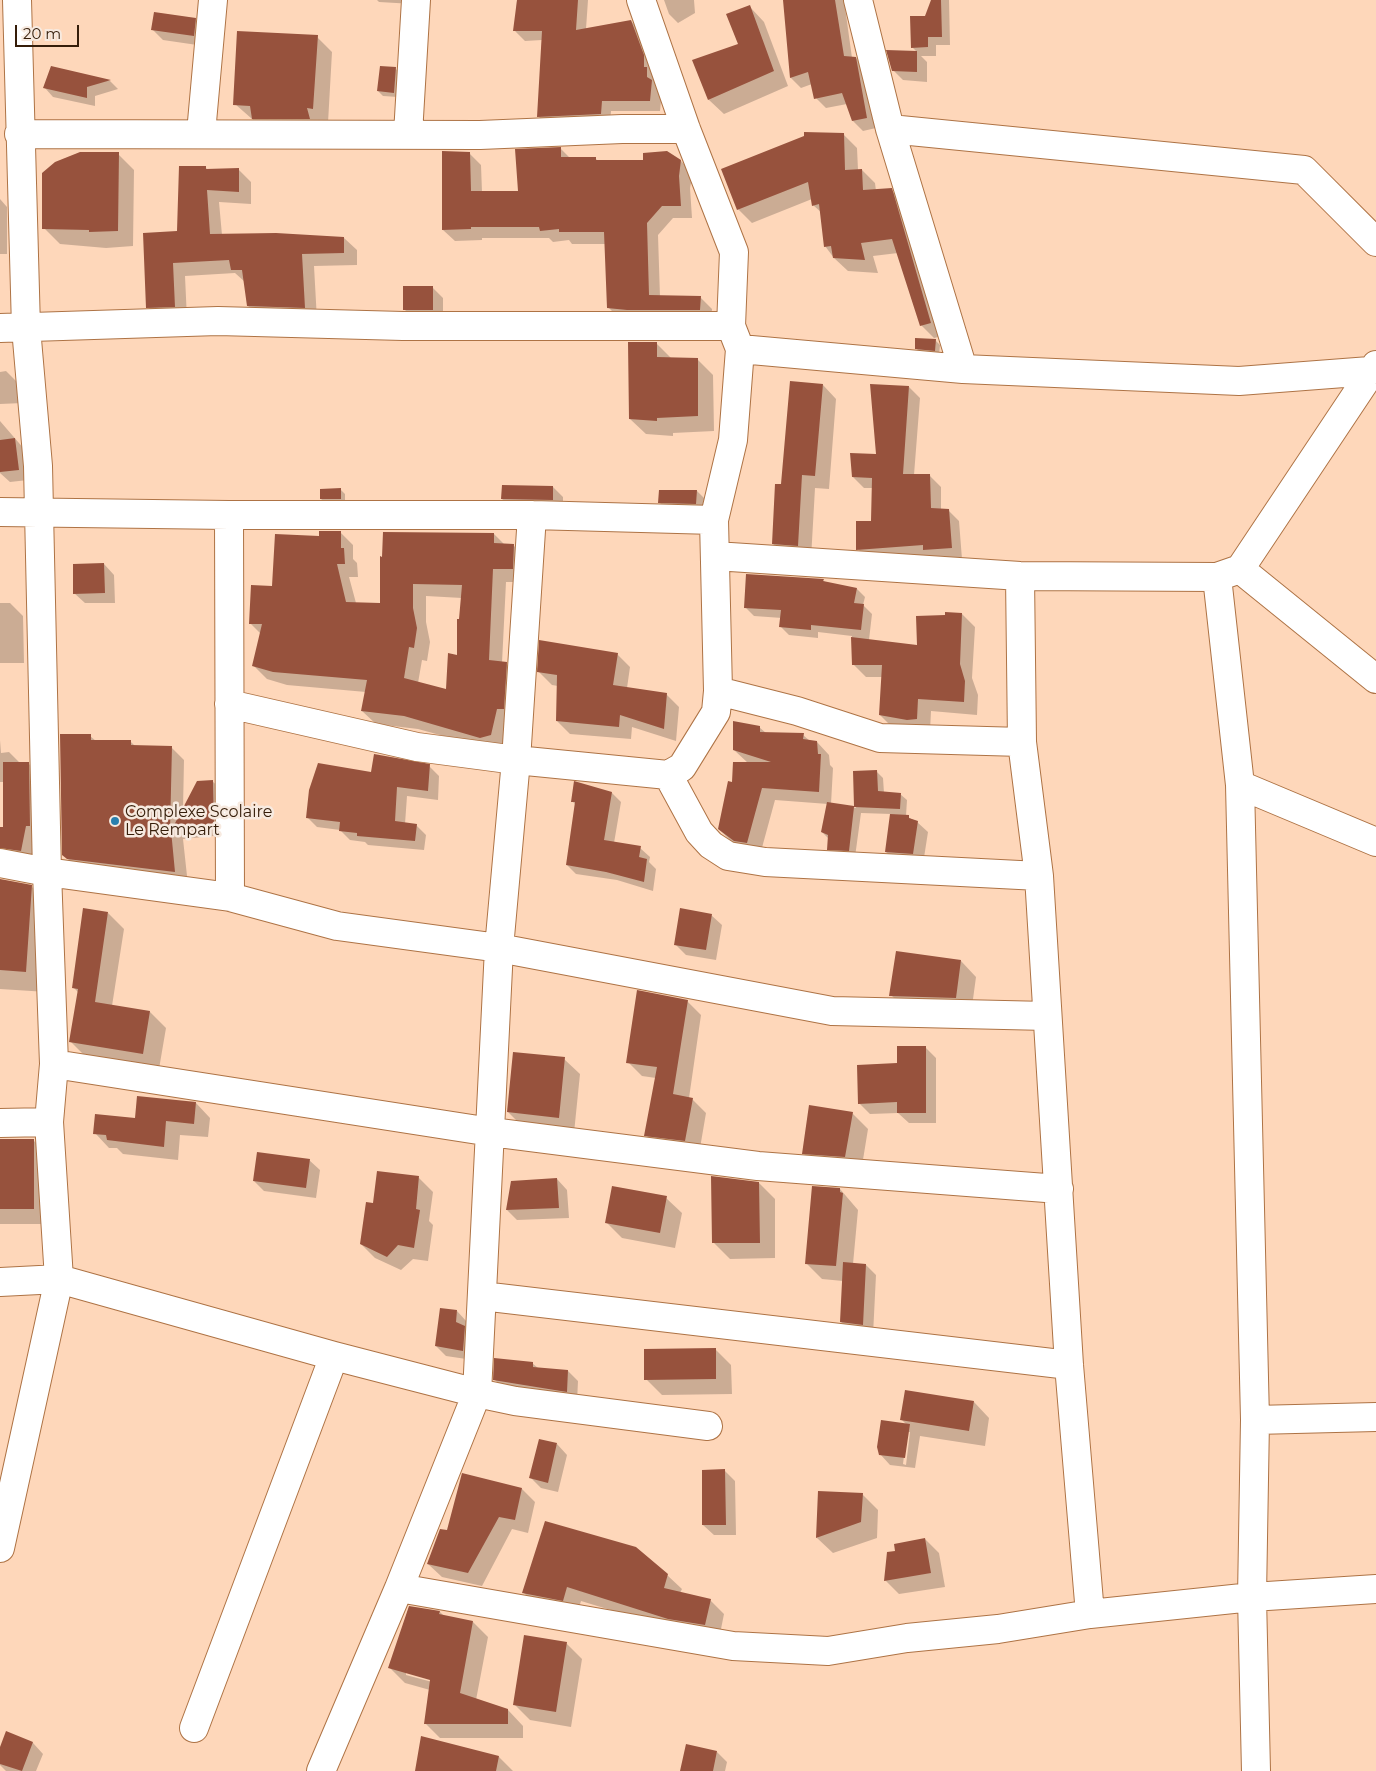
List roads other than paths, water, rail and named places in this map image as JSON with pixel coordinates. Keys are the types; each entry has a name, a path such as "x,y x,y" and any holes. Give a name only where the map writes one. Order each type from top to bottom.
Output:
{"street":[{"path":"0,1548 58,1280 49,1122 54,1064 47,872 38,466 13,328 19,134 17,0"},
{"path":"201,133 213,0"},
{"path":"408,134 416,0"},
{"path":"229,704 417,747 516,760 668,775 682,767 716,712 718,691 714,520 733,440 736,337 734,252 686,129 641,0"},
{"path":"858,0 890,129 963,369"},
{"path":"19,134 480,135 622,129 686,129"},
{"path":"890,129 1304,170 1376,242"},
{"path":"13,328 218,321 736,337 963,369 1239,381 1373,368"},
{"path":"1256,1771 1252,1597 1255,1420 1240,785 1229,573 1373,368"},
{"path":"0,512 229,515 532,515 714,520"},
{"path":"229,515 230,897"},
{"path":"321,1771 399,1588 477,1393 499,948 516,760 532,515"},
{"path":"714,556 1020,576 1229,573 1376,680"},
{"path":"1020,576 1022,742 1039,876 1069,1365 1090,1614"},
{"path":"718,691 805,713 880,738 1022,742"},
{"path":"668,775 699,832 711,845 728,856 765,862 1039,876"},
{"path":"1240,785 1376,842"},
{"path":"0,863 47,872 230,897 338,926 499,948 832,1011 1047,1016"},
{"path":"54,1064 491,1132 758,1166 1059,1189"},
{"path":"0,1123 49,1122"},
{"path":"0,1282 58,1280 334,1356 515,1401 708,1426"},
{"path":"482,1296 1069,1365"},
{"path":"194,1728 334,1356"},
{"path":"1255,1420 1376,1417"},
{"path":"399,1588 733,1646 828,1651 906,1638 998,1629 1090,1614 1252,1597 1376,1589"}],"place":[{"name":"Complexe Scolaire Le Rempart","path":"115,821"}]}
